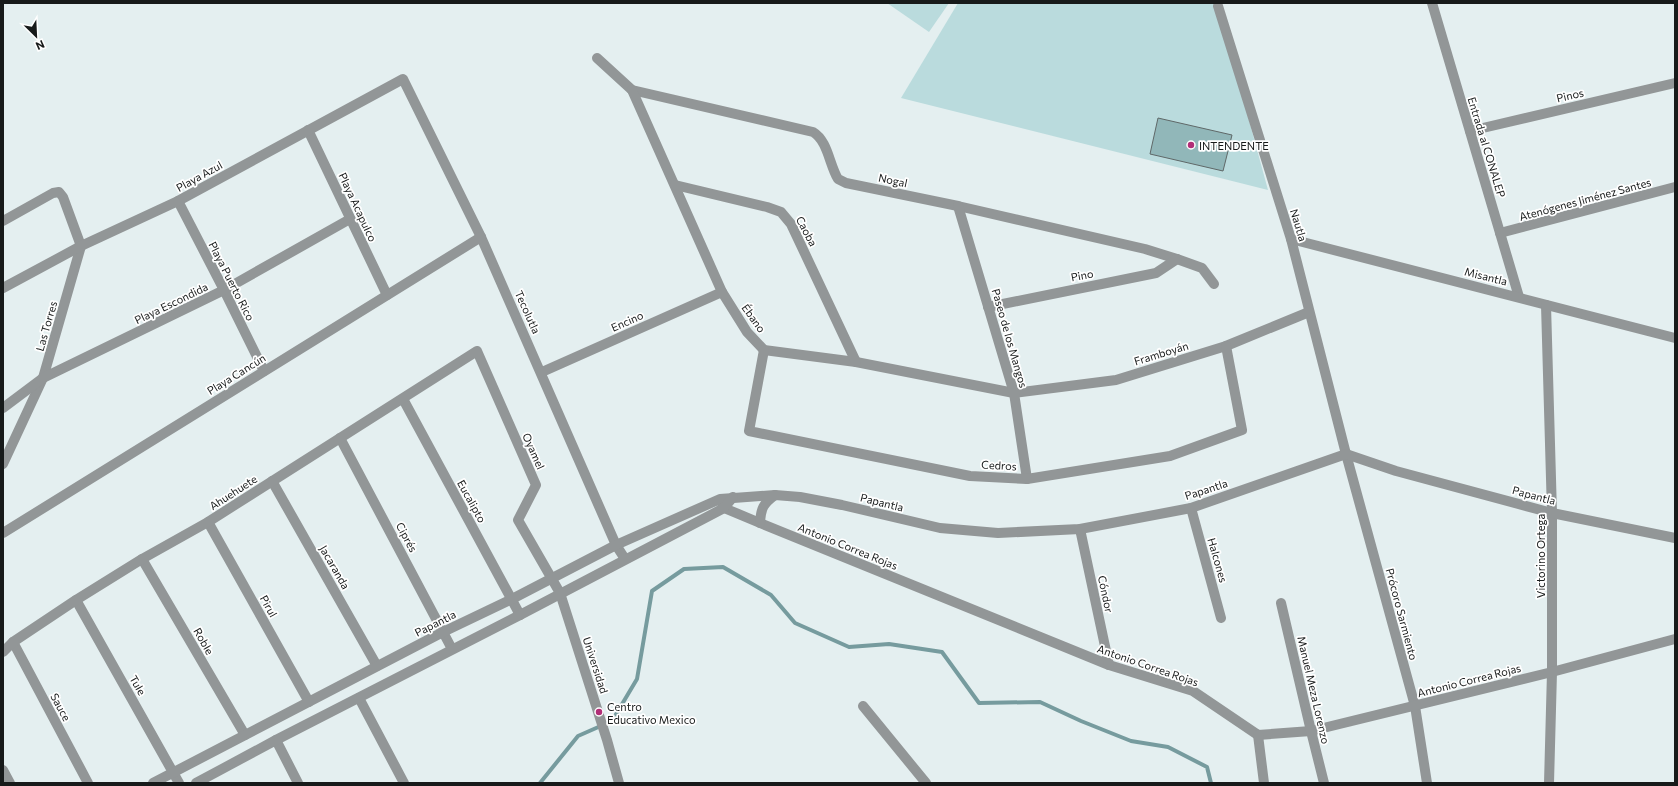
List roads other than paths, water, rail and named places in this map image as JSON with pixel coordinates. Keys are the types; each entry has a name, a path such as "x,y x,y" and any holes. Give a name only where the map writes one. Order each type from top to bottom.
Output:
{"street":[{"name":"Entrada al CONALEP","path":"1432,3 1519,297"},
{"name":"Nautla","path":"1218,6 1291,239 1346,454"},
{"name":"Nogal","path":"597,58 632,90 813,132 818,135 823,143 838,179 846,183 958,206 1145,249 1202,268 1214,284"},
{"name":"Playa Azul","path":"3,288 81,246 178,201 403,79"},
{"name":"Tecolutla","path":"403,79 481,237 542,372 616,545 624,559"},
{"name":"Pinos","path":"1470,131 1675,83"},
{"name":"Ébano","path":"632,90 722,292 747,332 764,350 856,362 1014,393"},
{"name":"Playa Acapulco","path":"308,130 386,295"},
{"name":"Caoba","path":"675,185 767,207 781,212 791,224 856,362"},
{"name":"Atenógenes Jiménez Santes","path":"1500,233 1675,187"},
{"path":"3,221 53,193 59,192 63,197 81,246"},
{"name":"Playa Puerto Rico","path":"178,201 264,371"},
{"name":"Paseo de los Mangos","path":"958,206 1014,393 1027,479"},
{"name":"Playa Escondida","path":"3,408 44,378 224,290 350,219"},
{"name":"Playa Cancún","path":"3,532 481,237"},
{"name":"Misantla","path":"1291,239 1675,338"},
{"name":"Las Torres","path":"3,464 44,378 81,246"},
{"name":"Pino","path":"988,307 1156,273 1177,259"},
{"name":"Encino","path":"542,372 722,292"},
{"name":"Victorino Ortega","path":"1546,305 1552,513 1552,672 1549,783"},
{"name":"Framboyán","path":"1014,393 1116,380 1226,346 1309,312"},
{"name":"Cedros","path":"764,350 749,431 970,476 1027,479 1170,456 1242,430 1226,346"},
{"name":"Ahuehuete","path":"3,652 13,642 76,600 142,559 208,522 477,351"},
{"name":"Oyamel","path":"477,351 536,485 518,520 552,578"},
{"name":"Eucalipto","path":"403,399 520,615"},
{"name":"Ciprés","path":"340,438 452,649"},
{"name":"Papantla","path":"196,783 276,740 520,615 624,559 733,497 775,495 800,497 842,505 940,528 998,533 1080,529 1191,508 1346,454 1396,470 1552,513 1675,538"},
{"name":"Prócoro Sarmiento","path":"1346,454 1415,706 1426,783"},
{"name":"Jacaranda","path":"272,481 377,666"},
{"path":"760,523 761,510 767,501 775,495"},
{"name":"Papantla","path":"153,783 443,632 512,599 616,545 722,503"},
{"name":"Antonio Correa Rojas","path":"722,503 760,523 1109,665 1193,691 1258,735 1311,732 1552,672 1675,639"},
{"name":"Halcones","path":"1191,508 1222,618"},
{"name":"Pirul","path":"208,522 309,702"},
{"name":"Cóndor","path":"1080,529 1109,665"},
{"name":"Roble","path":"142,559 245,734"},
{"name":"Universidad","path":"552,578 560,593 607,740 619,783"},
{"name":"Tule","path":"76,600 174,771 179,783"},
{"name":"Manuel Meza Lorenzo","path":"1281,603 1324,783"},
{"name":"Sauce","path":"13,642 88,783"},
{"path":"359,698 404,783"},
{"path":"864,706 926,783"},
{"path":"1258,735 1264,783"},
{"path":"276,740 298,783"},
{"path":"3,770 10,783"}],"waterway":[{"path":"540,783 578,736 612,721 637,679 652,591 684,569 723,567 771,595 795,623 849,647 889,644 942,652 979,703 1040,702 1081,721 1131,741 1168,747 1207,767 1211,783"}],"place":[{"name":"INTENDENTE","path":"1191,145"},
{"name":"Centro Educativo Mexico","path":"599,712"}]}
